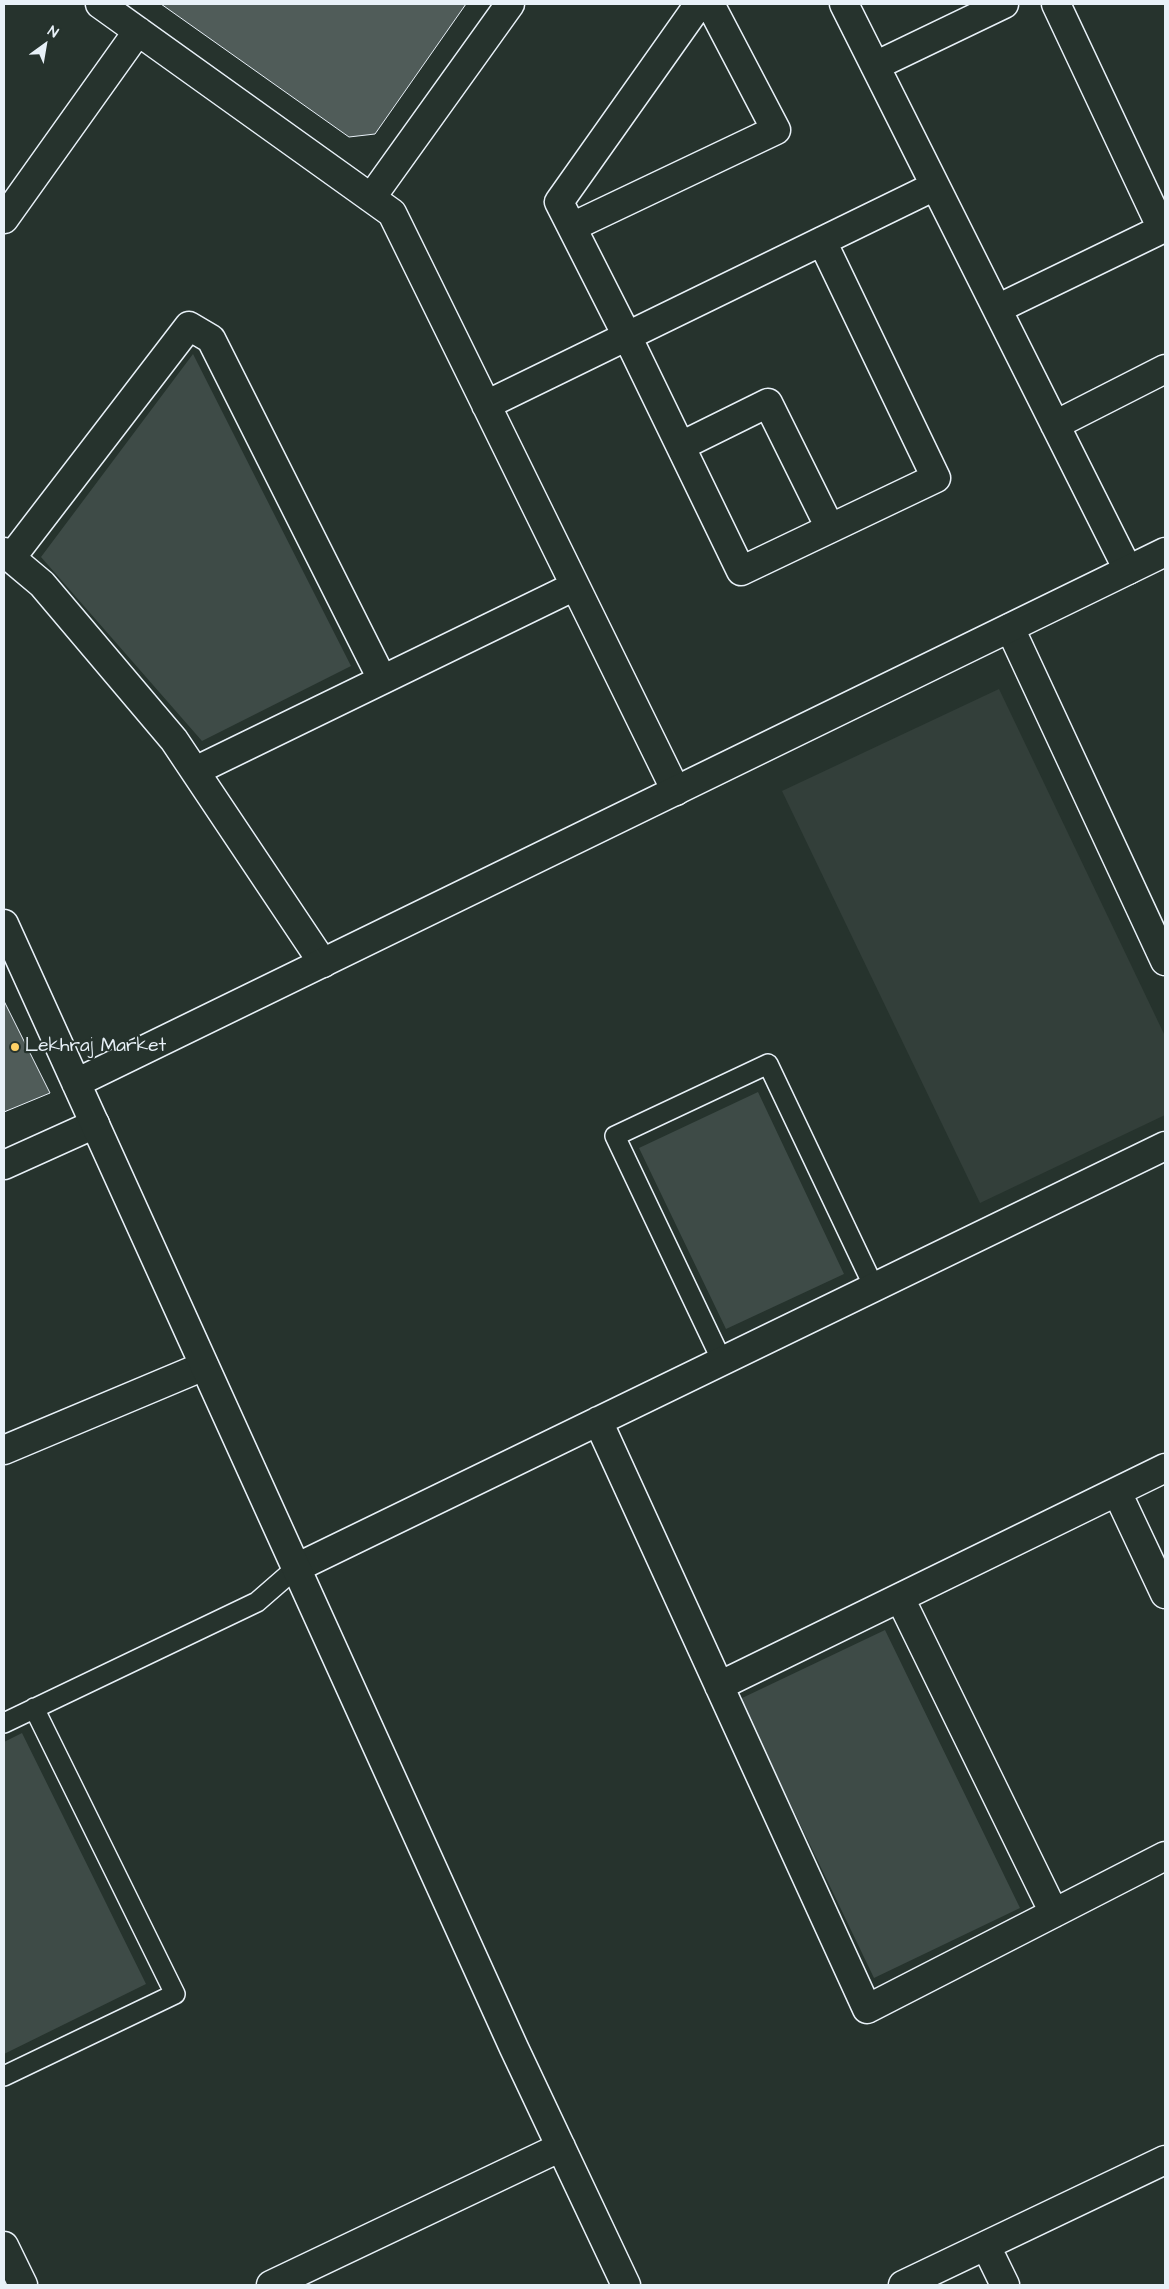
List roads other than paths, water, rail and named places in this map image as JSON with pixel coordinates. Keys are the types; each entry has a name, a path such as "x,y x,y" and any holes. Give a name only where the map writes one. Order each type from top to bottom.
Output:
{"street":[{"path":"100,4 392,213 676,791"},
{"path":"371,198 510,4"},
{"path":"699,4 559,202 627,336 741,571 936,478 822,241"},
{"path":"572,228 776,130 710,4"},
{"path":"844,4 1128,570"},
{"path":"997,309 1162,230 1056,4"},
{"path":"875,66 989,7"},
{"path":"4,219 138,31"},
{"path":"486,405 936,186"},
{"path":"323,963 174,740 42,584 7,555 189,326 210,339 382,680"},
{"path":"1055,425 1165,370"},
{"path":"681,446 768,403 830,528"},
{"path":"76,1082 1165,552"},
{"path":"195,771 575,586"},
{"path":"1010,628 1165,961"},
{"path":"4,924 296,1568 626,2285"},
{"path":"4,1165 95,1124"},
{"path":"296,1568 1165,1146"},
{"path":"4,1450 204,1366"},
{"path":"598,1421 867,2008 1165,1856"},
{"path":"720,1686 1165,1468"},
{"path":"1117,1492 1165,1594"},
{"path":"900,1598 1054,1913"},
{"path":"286,2282 561,2147"},
{"path":"903,2285 1165,2160"},
{"path":"4,2246 23,2285"},
{"path":"986,2246 1005,2285"}],"lane":[{"path":"722,1361 615,1136 768,1064 874,1287"},
{"path":"4,1723 257,1602 296,1568"},
{"path":"4,2076 175,1994 34,1708"}],"place":[{"name":"Lekhraj Market","path":"15,1047"}]}
